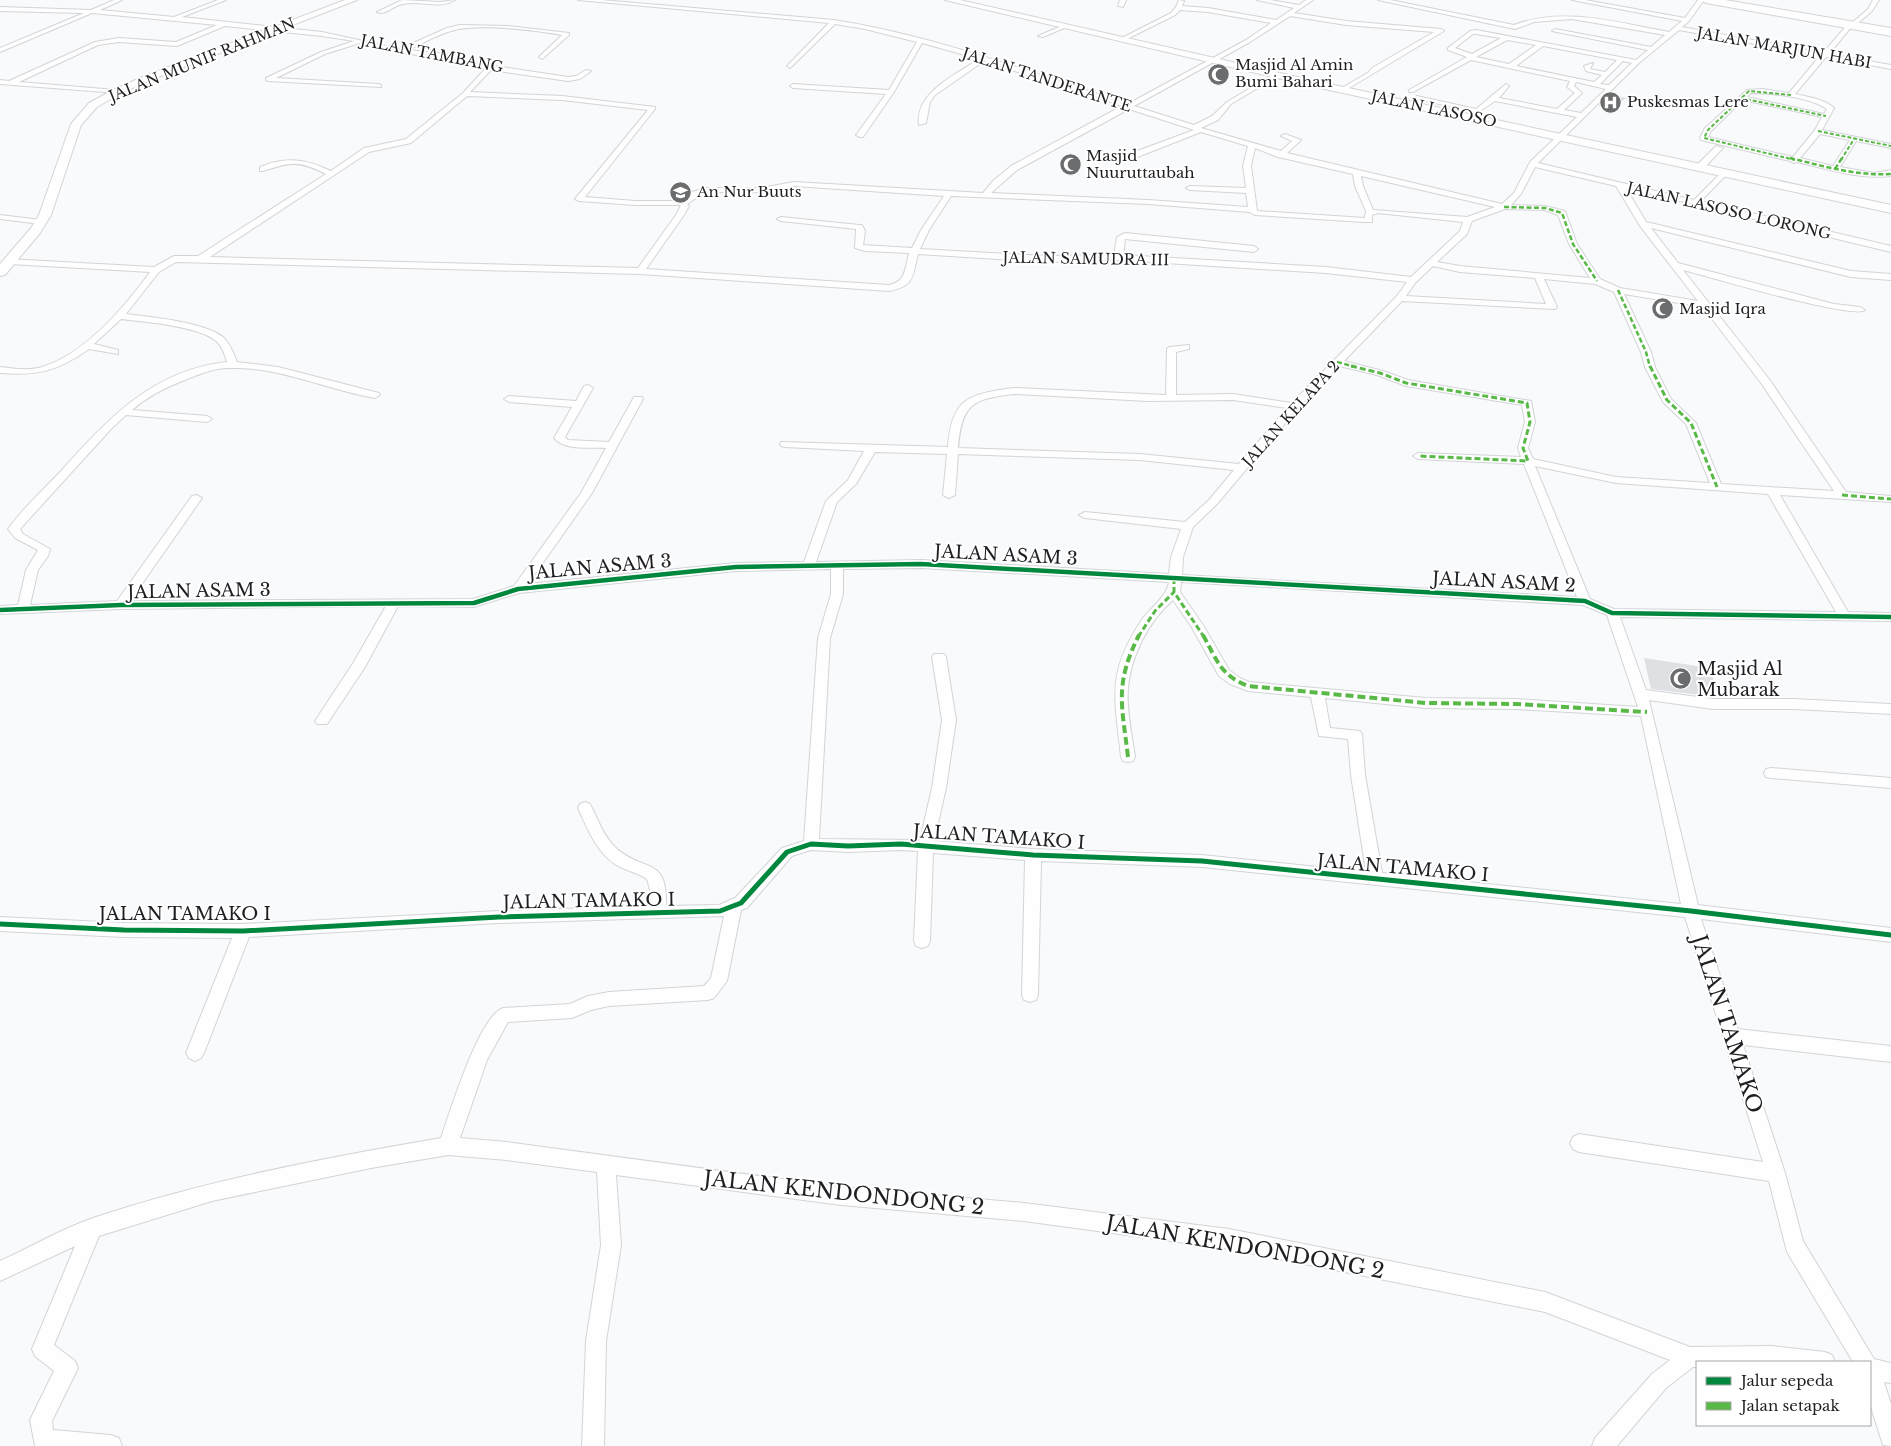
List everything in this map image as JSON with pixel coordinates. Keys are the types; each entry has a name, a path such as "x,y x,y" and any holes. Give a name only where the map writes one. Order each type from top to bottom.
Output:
{"highway":[{"path":"1706,0 1891,31"},
{"path":"1725,0 1747,6"}],"street":[{"path":"1,49 119,0"},
{"path":"175,18 223,0"},
{"name":"JALAN MUNIF RAHMAN","path":"0,272 45,215 76,124 94,105 116,92 353,0"},
{"path":"380,12 402,2 440,4 452,0"},
{"name":"JALAN TANDERANTE","path":"580,0 834,22 921,40 984,58 1128,107 1252,146 1357,174 1504,207"},
{"name":"JALAN LASOSO","path":"949,0 1276,75 1891,209"},
{"path":"1124,39 1173,14 1179,8 1181,0"},
{"path":"1260,0 1300,7"},
{"path":"986,195 996,183 1014,168 1214,60 1310,0"},
{"path":"1381,0 1515,26 1533,20 1572,18 1670,34"},
{"path":"1575,0 1687,20"},
{"path":"1504,207 1517,194 1533,164 1637,62 1687,20 1701,0"},
{"path":"1791,95 1852,24 1870,10 1876,0"},
{"name":"JALAN TAMBANG","path":"0,9 40,8 92,11 226,23 322,34 362,41 401,51 455,58 463,63 568,78 578,78 588,71"},
{"path":"1179,8 1208,10 1277,22"},
{"path":"1290,14 1346,24 1441,31 1374,69 1372,73 1344,89"},
{"path":"790,66 834,22"},
{"path":"10,82 97,43 119,40 177,44 226,23"},
{"path":"1041,36 1066,26"},
{"path":"401,51 449,29 457,28 507,28 566,34 542,57"},
{"name":"JALAN MARJUN HABI","path":"1677,28 1891,67"},
{"path":"1555,31 1653,49"},
{"path":"1612,88 1471,58 1450,48 1473,32 1637,62"},
{"path":"1410,91 1506,38"},
{"path":"860,135 891,92 921,40"},
{"path":"362,41 323,53 268,79 379,86"},
{"path":"1510,67 1542,44"},
{"path":"922,123 927,102 933,94 984,58"},
{"path":"1596,84 1622,59"},
{"path":"1591,64 1586,67 1588,70 1606,74"},
{"path":"200,259 373,148 408,141 465,94 490,66"},
{"path":"1515,76 1521,69"},
{"path":"1132,156 1198,129 1215,118 1228,103 1276,75"},
{"path":"1559,111 1579,93 1570,87 1574,80"},
{"path":"0,82 116,92"},
{"path":"793,86 891,92"},
{"path":"1417,98 1477,111 1506,86"},
{"path":"1794,161 1818,131 1831,108 1829,106 1791,95 1751,90 1708,130 1704,138 1794,161 1835,169 1874,175 1890,174 1891,172"},
{"path":"465,94 562,98 653,108 579,199 635,203 683,203 695,194 706,190 760,190 787,184 881,188 949,194 1148,202 1252,210 1259,214 1369,220 1368,213 1370,212 1359,186 1357,174"},
{"path":"1494,98 1584,116"},
{"path":"1741,98 1826,116"},
{"path":"1818,131 1891,146"},
{"path":"1281,154 1296,140 1284,136"},
{"path":"1835,169 1854,139"},
{"path":"1252,146 1247,166 1252,210"},
{"path":"1699,168 1719,148"},
{"path":"263,169 275,163 301,161 332,174"},
{"name":"JALAN LASOSO LORONG","path":"1533,164 1891,249"},
{"path":"1696,202 1723,173"},
{"path":"1619,184 1643,224 1765,381 1842,495"},
{"path":"1190,188 1250,191"},
{"path":"0,370 40,371 63,361 86,345 120,316 135,300 156,270 174,259 483,265 640,271 889,288 900,286 906,281 914,252 949,194"},
{"path":"640,271 680,215 685,206 683,203"},
{"path":"1370,212 1402,213 1468,220 1504,207 1545,208 1562,213 1573,244 1597,281"},
{"path":"0,217 41,222"},
{"name":"JALAN SAMUDRA III","path":"781,219 851,225 861,229 858,246 865,248 1045,259 1118,257 1336,270 1413,280"},
{"name":"JALAN KELAPA 2","path":"1174,592 1177,557 1188,526 1213,502 1294,406 1400,298 1413,280 1464,232 1468,220"},
{"path":"1643,224 1851,274 1891,277"},
{"path":"1118,257 1121,237 1125,236 1254,249"},
{"path":"10,261 156,270"},
{"path":"1431,263 1460,269 1597,281 1618,290 1706,305"},
{"path":"1675,265 1834,308 1860,310"},
{"path":"1400,298 1552,307 1538,275"},
{"path":"1618,290 1640,337 1650,367 1667,400 1691,423 1717,487"},
{"path":"120,316 202,330 221,341 233,365"},
{"path":"86,345 115,352"},
{"path":"1171,398 1171,352 1172,349 1186,346"},
{"path":"1338,362 1380,373 1406,383 1527,403 1530,422 1523,448 1585,601"},
{"path":"23,609 32,570 42,556 44,549 19,536 14,530 79,456 124,412 158,388 196,373 233,365 265,368 329,383 352,392 375,395"},
{"path":"588,388 559,438 561,441 613,445"},
{"path":"949,495 957,419 962,407 973,399 989,394 1014,391 1171,398 1233,396 1294,406"},
{"path":"509,399 578,404"},
{"path":"518,589 586,493 638,399"},
{"path":"124,412 207,420"},
{"path":"785,444 871,449 1126,456 1221,464 1242,468"},
{"path":"809,566 832,501 852,482 871,449"},
{"path":"1418,456 1528,462 1616,480 1891,499"},
{"path":"1772,491 1844,616"},
{"path":"121,605 196,498"},
{"path":"1085,515 1188,526"},
{"name":"JALAN ASAM 3","path":"0,610 121,605 474,602 518,589 736,566 922,564 1174,578"},
{"path":"812,844 824,638 835,606 840,580 837,566"},
{"name":"JALAN ASAM 2","path":"1174,578 1585,601 1612,613 1891,617"},
{"path":"1128,757 1121,689 1124,668 1152,614 1161,602 1174,592 1197,625 1224,673 1234,681 1248,686 1289,688 1317,693 1426,703 1526,704 1647,712"},
{"path":"322,721 358,667 394,602"},
{"name":"JALAN TAMAKO","path":"1612,613 1647,712 1691,911 1776,1173 1794,1245 1864,1361"},
{"path":"922,941 926,845 939,788 949,720 939,656"},
{"path":"1317,693 1324,733 1355,734 1375,879"},
{"path":"1640,694 1713,704 1794,704 1891,709"},
{"path":"1771,773 1891,783"},
{"path":"584,808 612,854 647,870 656,878 658,886 658,911"},
{"name":"JALAN TAMAKO I","path":"0,924 124,930 243,931 499,917 658,911 720,911 741,903 752,894 787,852 812,844 848,846 926,845 1033,855 1202,862 1691,911 1891,935"},
{"path":"1030,995 1033,855"},
{"path":"448,1146 481,1053 494,1026 503,1015 572,1011 588,1003 609,999 708,993 719,981 734,906"},
{"path":"195,1053 243,931"},
{"path":"1730,1036 1891,1054"},
{"path":"1579,1143 1776,1173"},
{"name":"JALAN KENDONDONG 2","path":"0,1272 92,1228 212,1192 371,1159 448,1146 507,1151 606,1166 841,1196 1024,1212 1229,1240 1545,1302 1690,1357"},
{"path":"593,1446 596,1341 611,1244 606,1166"},
{"path":"92,1228 42,1349 68,1368 57,1385 41,1420 43,1440 111,1446"},
{"path":"1603,1446 1659,1381 1690,1357 1772,1356 1816,1361"},
{"path":"1871,1368 1891,1372"},
{"path":"1871,1375 1891,1437"}],"building":[{"name":"Puskesmas Lere","path":"1610,94 1626,98 1613,109 1598,106"},
{"name":"Masjid Al Mubarak","path":"1644,658 1710,668 1718,697 1651,689"}],"marked path":[{"path":"1791,95 1749,91 1708,130 1704,138 1835,169 1874,175 1890,174 1891,172"},
{"path":"1741,98 1826,116"},
{"path":"1818,131 1891,146"},
{"path":"1835,169 1854,139"},
{"path":"1504,207 1545,208 1562,213 1573,244 1597,281"},
{"path":"1618,290 1646,352 1650,367 1667,400 1691,423 1717,487"},
{"path":"1337,362 1380,373 1406,383 1527,403 1530,422 1523,448 1528,461 1418,456"},
{"path":"1842,495 1891,499"},
{"path":"1174,578 1174,592 1197,625 1224,673 1235,681 1248,686 1426,703 1516,704 1647,712"},
{"path":"1128,757 1121,705 1123,675 1132,648 1139,635 1155,611 1174,592"}],"cycle path":[{"path":"0,610 121,605 474,603 518,589 736,567 921,564 1585,601 1612,613 1891,617"},
{"path":"0,924 124,930 243,931 499,917 720,911 741,903 787,852 811,844 848,846 901,844 1033,855 1202,861 1691,911 1891,935"}],"place":[{"name":"Masjid Al Amin Bumi Bahari","path":"1219,74"},
{"name":"Puskesmas Lere","path":"1611,102"},
{"name":"Masjid Nuuruttaubah","path":"1070,165"},
{"name":"An Nur Buuts","path":"681,192"},
{"name":"Masjid Iqra","path":"1663,309"},
{"name":"Masjid Al Mubarak","path":"1681,679"}]}
